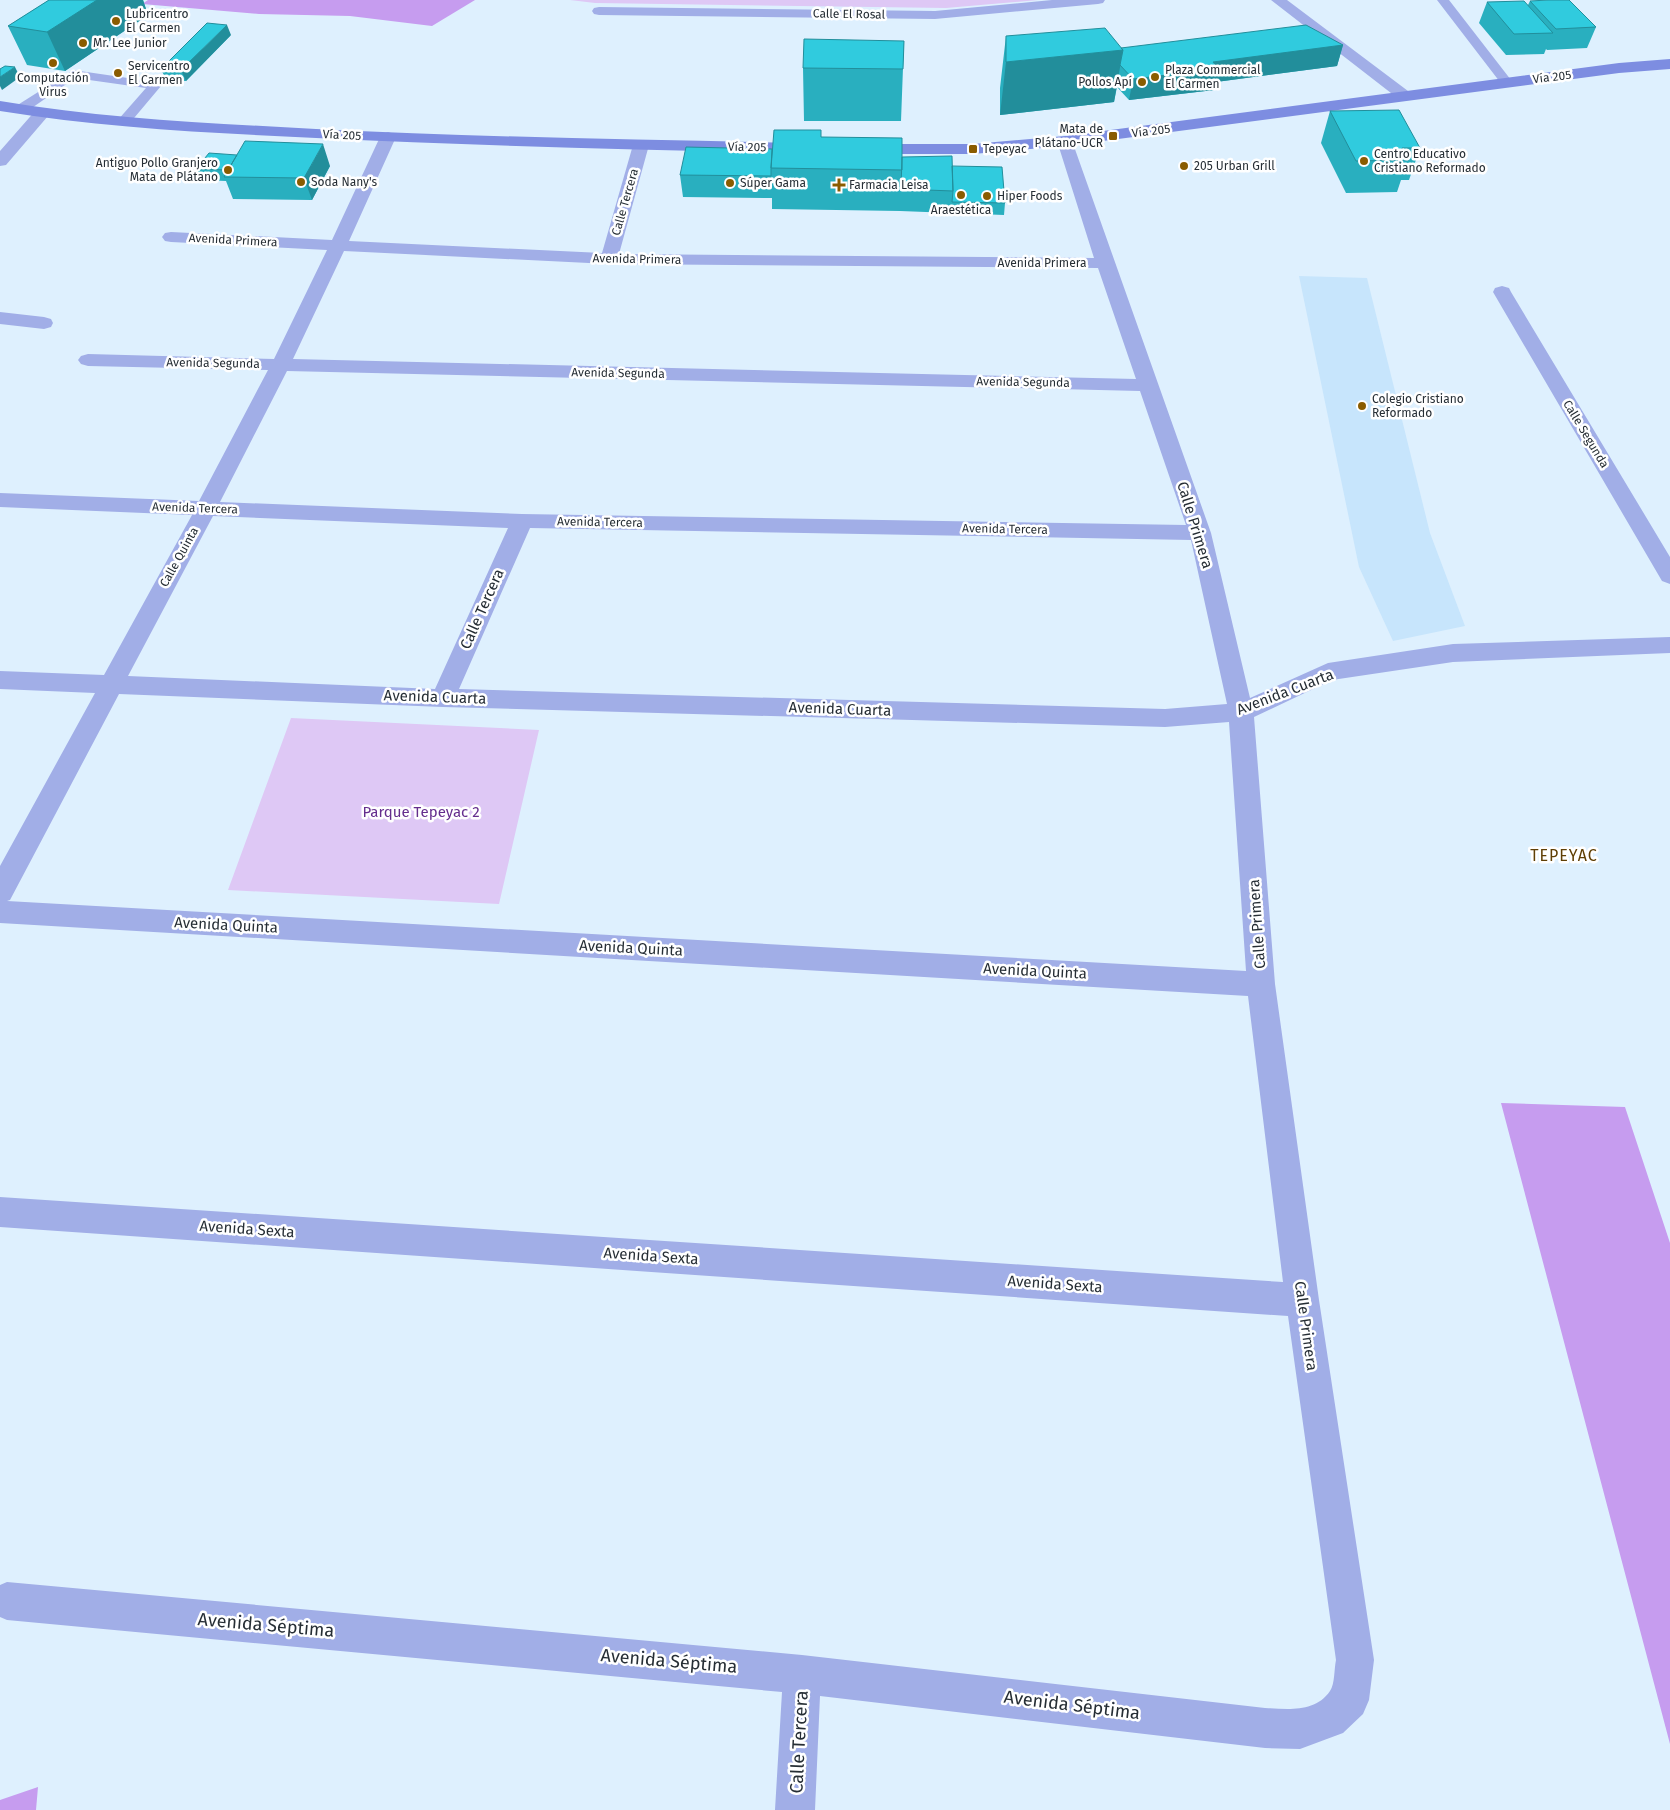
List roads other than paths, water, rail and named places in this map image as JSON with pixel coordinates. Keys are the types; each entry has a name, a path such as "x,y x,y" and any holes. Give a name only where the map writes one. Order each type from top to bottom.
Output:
{"main road":[{"name":"Vía 205","path":"845,148 973,149 1065,141 1620,68 1670,64"},
{"name":"Vía 205","path":"0,106 42,113 190,128 388,137 641,145 826,148"}],"street":[{"name":"Calle El Rosal","path":"599,11 935,15 1098,0"},
{"path":"1278,0 1406,97"},
{"path":"0,161 42,113"},
{"name":"Calle Quinta","path":"0,892 206,508 339,246 388,137"},
{"name":"Calle Primera","path":"1065,141 1105,264 1200,533 1242,712 1261,984 1302,1300 1355,1660 1349,1700 1329,1719"},
{"name":"Calle Tercera","path":"609,259 641,145"},
{"name":"Avenida Primera","path":"171,237 609,259 1105,264"},
{"name":"Calle Segunda","path":"1502,292 1670,576"},
{"path":"0,318 44,323"},
{"name":"Avenida Segunda","path":"88,360 1148,385"},
{"name":"Avenida Tercera","path":"0,500 522,521 1200,533"},
{"name":"Calle Tercera","path":"443,698 522,521"},
{"name":"Avenida Cuarta","path":"0,680 443,698 1164,718 1242,712 1328,672 1453,653 1670,645"},
{"name":"Avenida Quinta","path":"0,912 1261,984"},
{"name":"Avenida Sexta","path":"0,1212 1302,1300"},
{"name":"Avenida Séptima","path":"7,1601 802,1674 1265,1728 1300,1729 1329,1719"},
{"name":"Calle Tercera","path":"795,1810 802,1674"}],"lane":[{"path":"1443,0 1507,83"},
{"path":"21,110 73,74 155,86 124,121"}],"place":[{"name":"Lubricentro El Carmen","path":"116,21"},
{"name":"Mr. Lee Junior","path":"83,43"},
{"name":"Computación Virus","path":"53,63"},
{"name":"Servicentro El Carmen","path":"118,73"},
{"name":"Plaza Commercial El Carmen","path":"1155,77"},
{"name":"Pollos Apí","path":"1142,82"},
{"name":"Mata de Plátano-UCR","path":"1113,136"},
{"name":"Tepeyac","path":"973,149"},
{"name":"Centro Educativo Cristiano Reformado","path":"1364,161"},
{"name":"205 Urban Grill","path":"1184,166"},
{"name":"Antiguo Pollo Granjero Mata de Plátano","path":"228,170"},
{"name":"Soda Nany's","path":"301,182"},
{"name":"Súper Gama","path":"730,183"},
{"name":"Farmacia Leisa","path":"839,185"},
{"name":"Araestética","path":"961,195"},
{"name":"Hiper Foods","path":"987,196"},
{"name":"Colegio Cristiano Reformado","path":"1362,406"}],"district":[{"name":"TEPEYAC","path":"1564,855"}],"park label":[{"name":"Parque Tepeyac 2","path":"421,812"}]}
